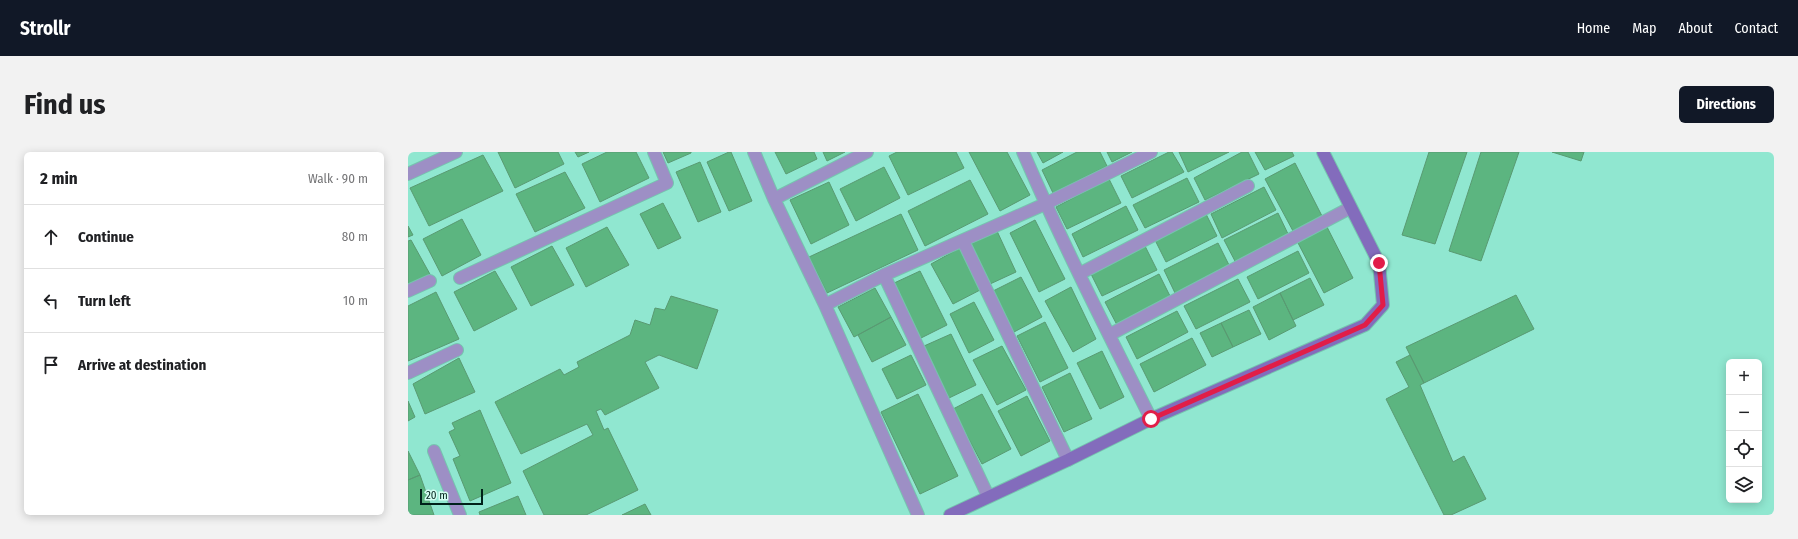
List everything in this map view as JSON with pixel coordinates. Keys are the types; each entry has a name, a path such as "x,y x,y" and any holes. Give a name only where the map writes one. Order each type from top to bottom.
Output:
{"street":[{"path":"408,174 456,152"},
{"path":"460,278 667,182 654,152"},
{"path":"754,152 774,199 825,305 918,515"},
{"path":"774,199 867,152"},
{"path":"1023,152 1045,204 1151,419"},
{"path":"825,305 884,275 1045,204 1151,152"},
{"path":"950,515 1068,460 1151,419 1365,325 1383,305 1379,263 1323,152"},
{"path":"1079,274 1248,186"},
{"path":"1109,335 1350,208"},
{"path":"963,241 1068,460"},
{"path":"884,275 988,496"},
{"path":"408,291 430,281"},
{"path":"408,373 457,350"},
{"path":"434,451 460,515"}],"building":[{"path":"498,152 558,152 564,164 515,188"},
{"path":"575,152 589,152 578,157"},
{"path":"607,152 636,152 649,178 600,202 582,164"},
{"path":"663,152 691,152 691,153 668,163"},
{"path":"731,152 752,201 729,211 707,162"},
{"path":"775,152 814,152 817,159 786,174"},
{"path":"823,152 845,152 827,161"},
{"path":"897,152 956,152 964,168 908,195 889,156"},
{"path":"969,152 1007,152 1030,195 1000,211"},
{"path":"1037,152 1063,152 1043,163"},
{"path":"1077,152 1100,152 1107,166 1053,193 1042,170"},
{"path":"1107,152 1132,152 1112,162"},
{"path":"1169,152 1172,152 1184,172 1132,198 1121,176"},
{"path":"1179,152 1229,152 1188,172"},
{"path":"1242,152 1248,152 1259,174 1205,200 1194,178"},
{"path":"1255,152 1292,152 1294,156 1265,170"},
{"path":"1429,152 1467,152 1435,244 1402,235"},
{"path":"1481,152 1519,152 1481,261 1449,251"},
{"path":"1552,152 1584,152 1581,161"},
{"path":"483,155 503,191 429,226 410,188"},
{"path":"700,162 721,212 698,222 676,172"},
{"path":"1295,163 1322,216 1293,231 1265,179"},
{"path":"884,167 900,198 856,221 840,189"},
{"path":"565,172 585,208 535,232 516,194"},
{"path":"1187,178 1199,202 1145,228 1133,205"},
{"path":"1109,179 1121,203 1067,229 1056,207"},
{"path":"970,180 988,214 925,246 908,211"},
{"path":"829,182 849,225 811,244 790,200"},
{"path":"1264,187 1276,210 1222,238 1211,214"},
{"path":"663,203 681,238 658,249 640,214"},
{"path":"1126,206 1138,230 1083,257 1072,234"},
{"path":"1278,213 1289,236 1236,263 1224,240"},
{"path":"901,214 918,250 827,293 809,257"},
{"path":"1206,214 1217,236 1166,262 1155,240"},
{"path":"462,219 481,255 442,276 423,239"},
{"path":"1035,220 1065,279 1039,292 1010,233"},
{"path":"1326,225 1353,278 1324,293 1297,241"},
{"path":"408,226 413,235 408,237"},
{"path":"607,227 629,265 586,287 566,248"},
{"path":"997,231 1016,272 990,284 971,244"},
{"path":"411,240 431,276 408,287 408,241"},
{"path":"1218,243 1230,267 1175,293 1164,270"},
{"path":"552,246 574,285 531,306 511,267"},
{"path":"1145,246 1157,270 1102,296 1091,274"},
{"path":"960,248 982,289 953,304 931,264"},
{"path":"1298,251 1309,273 1258,299 1247,277"},
{"path":"495,271 517,309 474,331 454,292"},
{"path":"920,271 947,325 919,339 892,284"},
{"path":"1159,274 1171,298 1117,325 1105,302"},
{"path":"1021,277 1042,317 1014,332 991,292"},
{"path":"1310,278 1324,305 1293,320 1280,293"},
{"path":"1238,279 1250,302 1196,329 1184,306"},
{"path":"1071,287 1096,339 1073,352 1045,301"},
{"path":"875,288 891,317 854,337 838,307"},
{"path":"436,292 459,339 408,361 408,306"},
{"path":"1280,293 1296,326 1269,340 1253,307"},
{"path":"1516,295 1534,329 1424,383 1406,347"},
{"path":"671,296 718,310 697,369 659,355 645,362 659,388 605,415 601,409 596,411 604,430 608,428 638,490 586,515 544,515 523,471 593,435 587,424 521,454 495,402 560,369 564,375 579,367 577,362 630,335 635,320 650,325 655,308 665,310"},
{"path":"974,302 994,340 969,353 950,314"},
{"path":"1249,310 1261,334 1233,347 1221,323"},
{"path":"1177,311 1188,332 1137,359 1126,337"},
{"path":"891,317 906,345 872,362 858,335"},
{"path":"1045,322 1068,368 1040,382 1017,336"},
{"path":"1221,323 1233,347 1212,357 1200,333"},
{"path":"951,334 976,385 949,398 924,346"},
{"path":"1192,338 1206,365 1154,392 1140,364"},
{"path":"1002,346 1026,390 997,405 973,360"},
{"path":"1102,351 1124,397 1100,409 1077,363"},
{"path":"911,355 926,385 897,399 882,369"},
{"path":"1410,355 1424,383 1420,385 1453,462 1464,456 1486,499 1451,515 1444,515 1386,399 1409,387 1396,362"},
{"path":"459,358 475,392 425,414 413,384"},
{"path":"1070,373 1092,419 1064,432 1042,387"},
{"path":"918,394 958,476 920,494 881,412"},
{"path":"982,394 1011,449 982,464 953,409"},
{"path":"1027,396 1050,441 1021,456 998,411"},
{"path":"408,401 415,417 408,421"},
{"path":"480,410 511,483 470,501 453,459 460,456 449,432 455,429 452,423"},
{"path":"408,451 420,475 408,480"},
{"path":"420,475 434,515 408,515 408,480"},
{"path":"518,496 526,515 480,515 479,512"},
{"path":"645,504 651,515 622,515"}],"route":[{"path":"1151,419 1365,325 1383,305 1379,263"}]}
